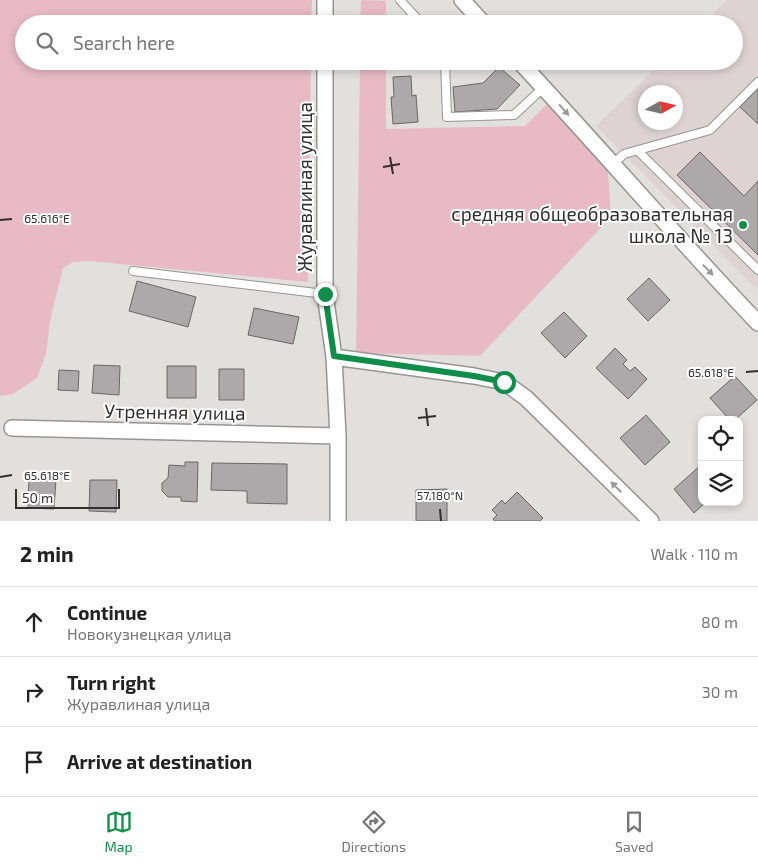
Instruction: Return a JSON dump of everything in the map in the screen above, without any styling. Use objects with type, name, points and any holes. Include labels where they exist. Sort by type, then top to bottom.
[{"type":"street","points":[[325,0],[325,15]]},
{"type":"street","points":[[462,0],[476,15]]},
{"type":"street","name":"Журавлиная улица","points":[[325,70],[325,294],[334,356],[338,436],[338,521]]},
{"type":"street","points":[[528,70],[702,264],[758,323]]},
{"type":"street","points":[[334,356],[504,382],[526,398],[651,521]]},
{"type":"street","name":"Утренняя улица","points":[[12,428],[338,436]]},
{"type":"lane","points":[[400,0],[414,15]]},
{"type":"lane","points":[[445,70],[447,117],[514,115],[544,87]]},
{"type":"lane","points":[[613,164],[624,154],[710,130],[758,82]]},
{"type":"lane","points":[[638,150],[758,270]]},
{"type":"lane","points":[[133,272],[325,294]]},
{"type":"shaded area","points":[[0,0],[312,0],[311,15],[15,15],[15,70],[311,70],[308,282],[89,261],[73,262],[63,268],[50,321],[46,354],[37,378],[13,394],[0,396]]},
{"type":"shaded area","points":[[361,0],[386,1],[386,15],[360,15]]},
{"type":"shaded area","points":[[727,0],[758,0],[758,290],[596,126],[638,85],[638,130],[683,130],[683,85],[638,85],[654,70],[743,70],[743,15],[711,15]]},
{"type":"shaded area","points":[[360,70],[386,70],[386,129],[525,126],[547,104],[608,171],[611,217],[480,356],[356,353]]},
{"type":"building","points":[[496,70],[502,70],[520,85],[497,109],[455,112],[453,87],[483,83]]},
{"type":"building","points":[[411,76],[412,96],[416,95],[418,122],[393,124],[391,97],[394,97],[393,77]]},
{"type":"building","points":[[758,89],[758,124],[740,107]]},
{"type":"building","name":"средняя общеобразовательная школа № 13","points":[[700,152],[744,196],[758,181],[758,255],[677,175]]},
{"type":"building","points":[[649,278],[670,300],[648,321],[627,299]]},
{"type":"building","points":[[137,281],[196,297],[188,327],[129,311]]},
{"type":"building","points":[[254,308],[299,317],[293,344],[248,335]]},
{"type":"building","points":[[564,312],[587,336],[565,358],[541,333]]},
{"type":"building","points":[[615,348],[627,360],[623,364],[630,371],[635,367],[647,379],[628,399],[596,368]]},
{"type":"building","points":[[94,365],[120,366],[119,395],[92,393]]},
{"type":"building","points":[[167,366],[196,366],[196,398],[167,398]]},
{"type":"building","points":[[219,369],[244,369],[244,400],[219,400]]},
{"type":"building","points":[[59,370],[79,371],[78,391],[58,390]]},
{"type":"building","points":[[735,376],[757,400],[739,416],[726,416],[710,398]]},
{"type":"building","points":[[646,415],[670,442],[645,465],[620,438]]},
{"type":"building","points":[[185,462],[198,462],[197,502],[181,501],[181,497],[168,497],[162,491],[162,483],[168,478],[169,465],[185,466]]},
{"type":"building","points":[[212,463],[287,464],[287,504],[247,503],[247,491],[211,490]]},
{"type":"building","points":[[698,468],[698,506],[702,506],[694,513],[674,489]]},
{"type":"building","points":[[29,477],[56,479],[54,509],[28,508]]},
{"type":"building","points":[[90,480],[117,480],[116,512],[89,511]]},
{"type":"building","points":[[447,489],[447,521],[416,521],[416,490]]},
{"type":"building","points":[[517,492],[543,518],[540,521],[495,521],[493,519],[497,515],[492,510],[502,500],[505,504]]},
{"type":"place","name":"средняя общеобразовательная школа № 13","points":[[743,225]]},
{"type":"route","points":[[325,294],[334,356],[504,382]]}]
